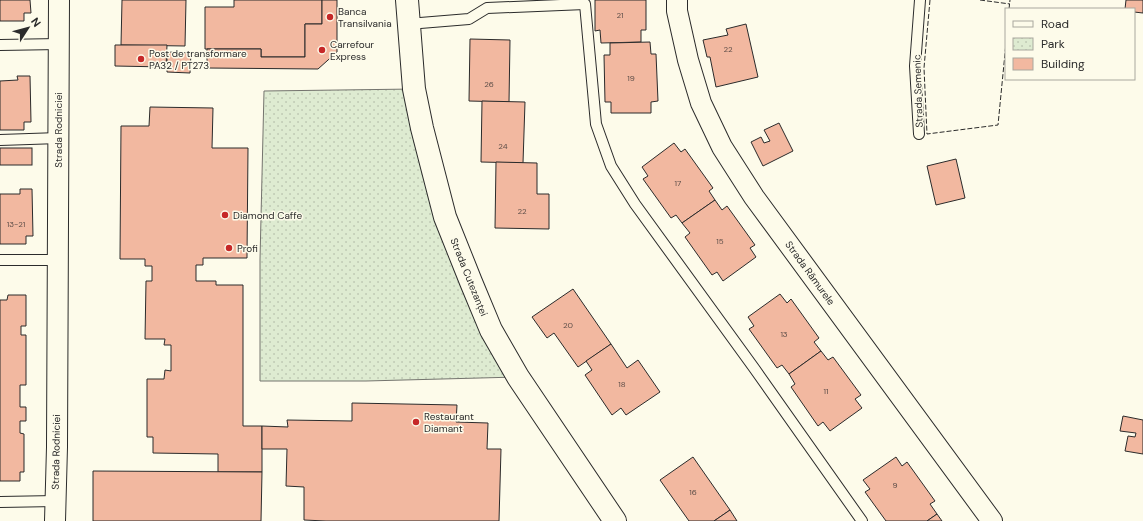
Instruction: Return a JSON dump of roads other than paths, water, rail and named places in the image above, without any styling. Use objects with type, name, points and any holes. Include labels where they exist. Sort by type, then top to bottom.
[{"type":"street","name":"Strada Rodniciei","points":[[55,521],[57,448],[59,0]]},
{"type":"street","name":"Strada Cutezanței","points":[[407,0],[414,89],[422,128],[445,217],[491,330],[518,378],[615,521]]},
{"type":"street","name":"Strada Rămurele","points":[[677,0],[677,11],[685,46],[701,103],[722,147],[754,197],[992,521]]},
{"type":"lane","name":"Strada Semenic","points":[[919,134],[915,66],[920,0]]},
{"type":"lane","points":[[408,24],[469,19],[487,8],[585,4],[596,124],[611,166],[635,204],[749,361],[862,521]]},
{"type":"lane","points":[[0,44],[59,44]]},
{"type":"lane","points":[[0,140],[59,138]]},
{"type":"lane","points":[[0,260],[57,260]]},
{"type":"lane","name":"Strada Rodniciei","points":[[0,502],[56,500]]},
{"type":"place","name":"Banca Transilvania","points":[[330,17]]},
{"type":"place","name":"Carrefour Express","points":[[322,50]]},
{"type":"place","name":"Post de transformare PA32 / PT273","points":[[141,59]]},
{"type":"place","name":"Diamond Caffe","points":[[225,215]]},
{"type":"place","name":"Profi","points":[[229,248]]},
{"type":"place","name":"Restaurant Diamant","points":[[416,422]]}]
